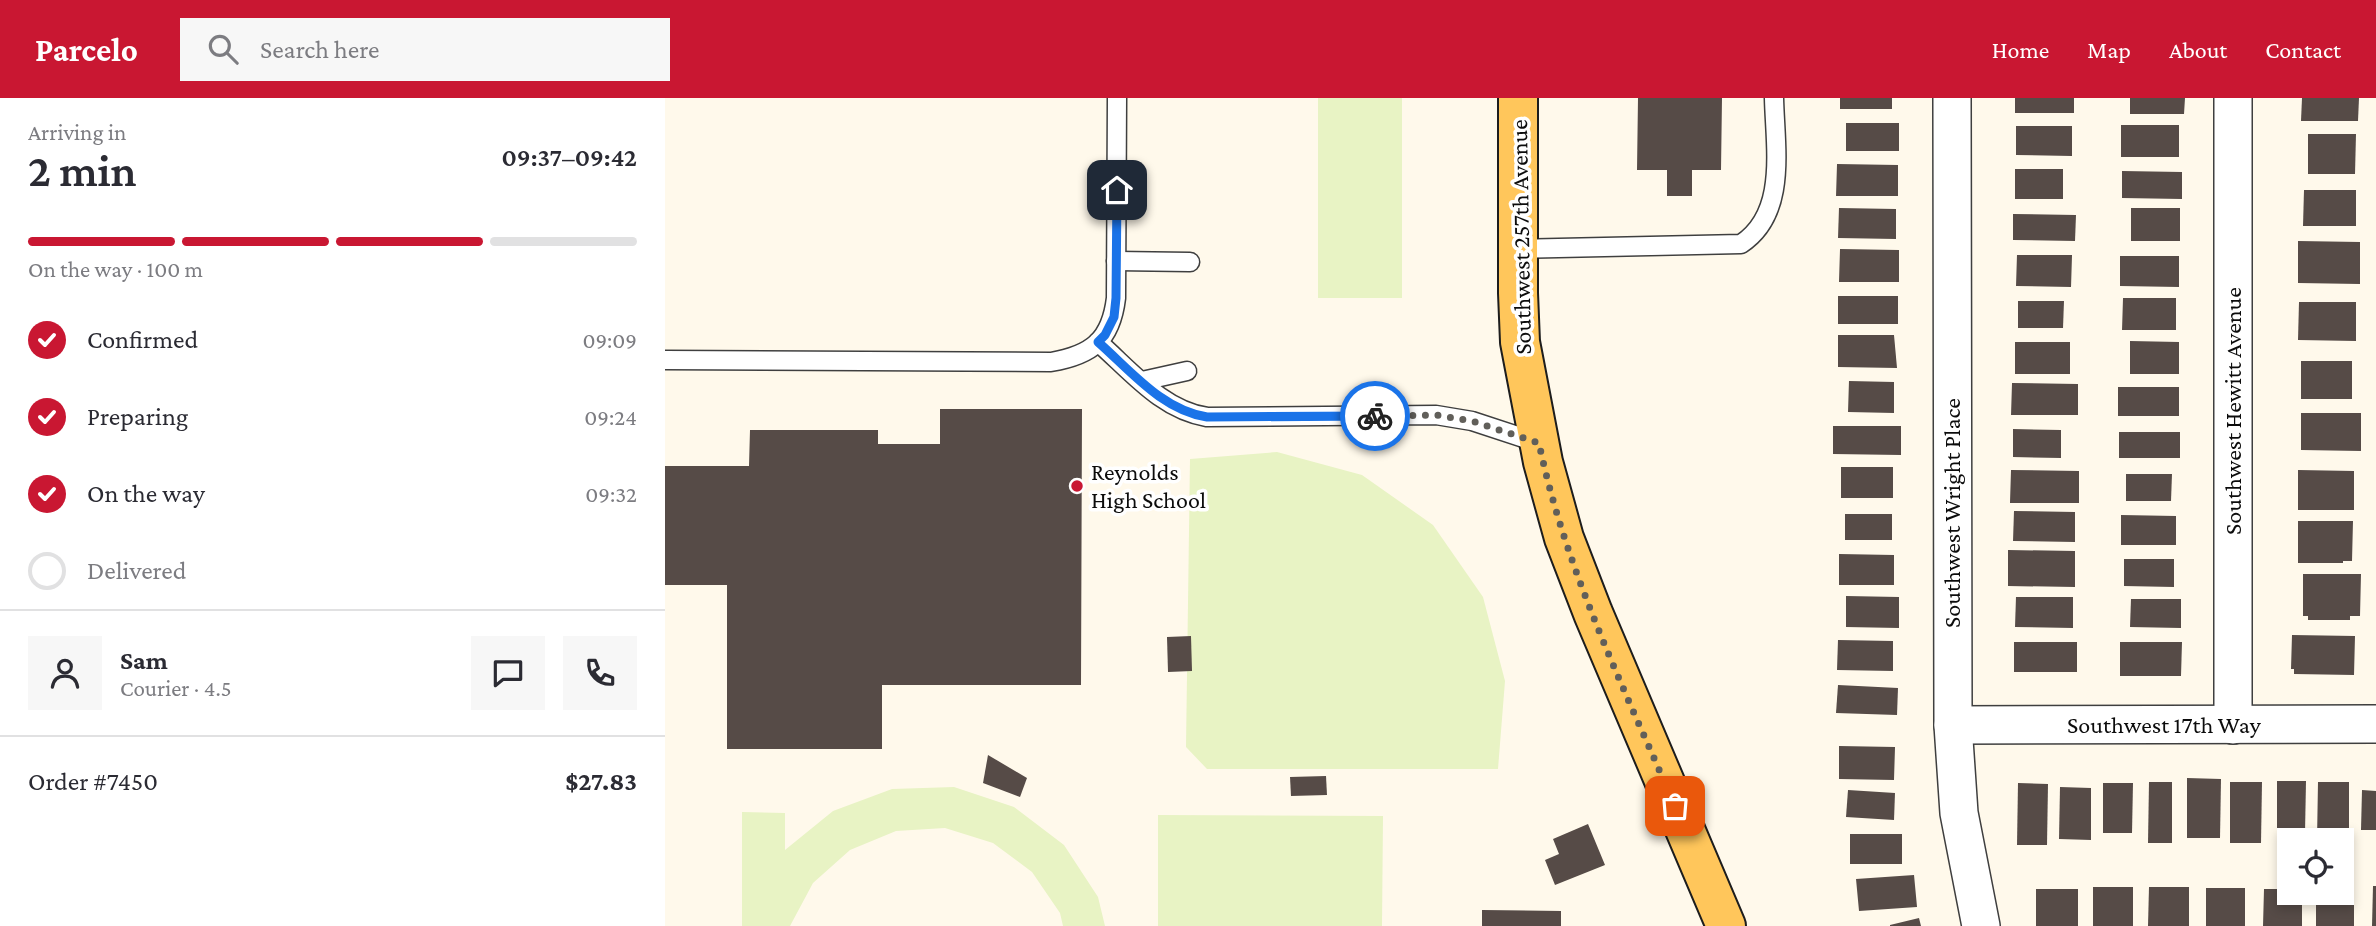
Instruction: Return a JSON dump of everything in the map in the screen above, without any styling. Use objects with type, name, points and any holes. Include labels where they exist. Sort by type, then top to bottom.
[{"type":"main road","name":"Southwest 257th Avenue","points":[[1518,98],[1520,342],[1539,443],[1569,551],[1726,926]]},
{"type":"street","name":"Southwest Wright Place","points":[[1952,98],[1953,725],[1959,813],[1981,926]]},
{"type":"street","name":"Southwest Hewitt Avenue","points":[[2233,98],[2233,725]]},
{"type":"street","name":"Southwest 17th Way","points":[[1953,725],[2376,724]]},
{"type":"lane","points":[[665,360],[1051,362],[1072,359],[1091,349],[1105,335],[1114,317],[1117,261],[1117,98]]},
{"type":"lane","points":[[1518,249],[1741,244],[1753,236],[1772,204],[1775,188],[1774,98]]},
{"type":"lane","points":[[1117,261],[1189,262]]},
{"type":"lane","points":[[1098,342],[1174,407],[1192,415],[1436,415],[1472,421],[1539,443]]},
{"type":"lane","points":[[1142,381],[1187,371]]},
{"type":"green space","points":[[1318,98],[1402,98],[1402,298],[1318,298]]},
{"type":"green space","points":[[1277,452],[1362,475],[1433,525],[1483,597],[1505,681],[1498,769],[1207,769],[1186,747],[1190,459]]},
{"type":"green space","points":[[954,787],[1014,807],[1064,845],[1098,897],[1105,926],[1063,926],[1060,913],[1032,872],[993,843],[945,828],[896,831],[850,850],[813,883],[790,926],[742,926],[742,812],[785,813],[785,850],[833,811],[892,789]]},
{"type":"green space","points":[[1158,815],[1383,816],[1382,926],[1158,926]]},
{"type":"building","points":[[1638,98],[1722,98],[1721,170],[1692,170],[1692,196],[1667,196],[1667,170],[1637,170]]},
{"type":"building","points":[[1840,98],[1892,98],[1892,109],[1840,109]]},
{"type":"building","points":[[2015,98],[2074,98],[2074,113],[2015,113]]},
{"type":"building","points":[[2130,98],[2185,98],[2184,114],[2130,114]]},
{"type":"building","points":[[2302,98],[2359,98],[2358,121],[2301,121]]},
{"type":"building","points":[[1846,123],[1899,123],[1899,151],[1846,151]]},
{"type":"building","points":[[2121,125],[2179,125],[2179,157],[2121,157]]},
{"type":"building","points":[[2016,126],[2072,126],[2072,156],[2016,155]]},
{"type":"building","points":[[2308,134],[2356,134],[2355,174],[2308,174]]},
{"type":"building","points":[[1837,164],[1898,165],[1898,196],[1836,196]]},
{"type":"building","points":[[2015,169],[2063,169],[2063,199],[2015,199]]},
{"type":"building","points":[[2122,171],[2182,172],[2182,199],[2122,198]]},
{"type":"building","points":[[2304,190],[2356,190],[2356,226],[2303,226]]},
{"type":"building","points":[[1839,208],[1896,209],[1896,239],[1838,238]]},
{"type":"building","points":[[2131,208],[2180,208],[2180,241],[2131,241]]},
{"type":"building","points":[[2013,214],[2076,215],[2075,241],[2013,240]]},
{"type":"building","points":[[2298,241],[2360,242],[2360,284],[2298,283]]},
{"type":"building","points":[[1840,249],[1899,250],[1899,282],[1839,282]]},
{"type":"building","points":[[2017,255],[2072,255],[2071,287],[2016,286]]},
{"type":"building","points":[[2120,256],[2179,256],[2179,287],[2120,286]]},
{"type":"building","points":[[1838,296],[1898,296],[1898,324],[1838,324]]},
{"type":"building","points":[[2123,298],[2176,298],[2176,330],[2122,330]]},
{"type":"building","points":[[2018,301],[2064,301],[2063,328],[2018,328]]},
{"type":"building","points":[[2299,302],[2356,302],[2356,341],[2298,340]]},
{"type":"building","points":[[1838,335],[1894,335],[1897,368],[1838,367]]},
{"type":"building","points":[[2130,341],[2179,342],[2179,374],[2130,374]]},
{"type":"building","points":[[2015,342],[2070,342],[2070,374],[2015,374]]},
{"type":"building","points":[[2301,361],[2352,361],[2352,399],[2301,399]]},
{"type":"building","points":[[1849,381],[1894,382],[1894,413],[1848,412]]},
{"type":"building","points":[[2012,383],[2078,384],[2078,415],[2011,415]]},
{"type":"building","points":[[2118,387],[2179,387],[2179,416],[2118,416]]},
{"type":"building","points":[[940,409],[1082,409],[1081,685],[882,685],[882,749],[727,749],[727,585],[665,585],[665,466],[749,466],[750,430],[878,430],[878,444],[940,444]]},
{"type":"building","points":[[2301,413],[2361,413],[2361,451],[2301,450]]},
{"type":"building","points":[[1833,426],[1901,426],[1901,455],[1833,454]]},
{"type":"building","points":[[2013,429],[2061,430],[2061,458],[2013,457]]},
{"type":"building","points":[[2119,432],[2180,432],[2180,458],[2119,458]]},
{"type":"building","points":[[1841,467],[1893,467],[1893,498],[1841,498]]},
{"type":"building","points":[[2011,470],[2079,471],[2079,503],[2010,503]]},
{"type":"building","points":[[2298,470],[2354,471],[2354,510],[2298,510]]},
{"type":"building","points":[[2126,474],[2172,474],[2171,501],[2126,501]]},
{"type":"building","points":[[2014,511],[2075,512],[2075,542],[2013,541]]},
{"type":"building","points":[[1845,514],[1892,514],[1892,540],[1845,540]]},
{"type":"building","points":[[2121,515],[2176,516],[2176,545],[2121,545]]},
{"type":"building","points":[[2298,521],[2353,521],[2352,561],[2298,563]]},
{"type":"building","points":[[2008,550],[2075,551],[2075,587],[2008,586]]},
{"type":"building","points":[[1839,554],[1894,555],[1894,585],[1839,585]]},
{"type":"building","points":[[2124,559],[2174,559],[2174,587],[2124,586]]},
{"type":"building","points":[[2303,574],[2361,574],[2360,616],[2350,616],[2350,620],[2308,620],[2308,616],[2303,616]]},
{"type":"building","points":[[1846,596],[1899,597],[1899,628],[1846,627]]},
{"type":"building","points":[[2016,597],[2073,597],[2073,628],[2015,627]]},
{"type":"building","points":[[2131,599],[2181,599],[2181,628],[2130,627]]},
{"type":"building","points":[[2292,635],[2355,636],[2354,675],[2294,674],[2294,669],[2291,669]]},
{"type":"building","points":[[1191,636],[1192,671],[1168,672],[1167,637]]},
{"type":"building","points":[[1838,640],[1893,641],[1893,671],[1837,670]]},
{"type":"building","points":[[2014,642],[2077,642],[2077,672],[2014,672]]},
{"type":"building","points":[[2120,642],[2182,642],[2181,676],[2120,676]]},
{"type":"building","points":[[1838,685],[1898,688],[1897,715],[1836,713]]},
{"type":"building","points":[[1839,746],[1895,747],[1894,780],[1839,779]]},
{"type":"building","points":[[988,755],[1027,778],[1020,797],[983,783]]},
{"type":"building","points":[[1326,776],[1327,795],[1291,796],[1290,777]]},
{"type":"building","points":[[2187,778],[2221,779],[2220,838],[2187,838]]},
{"type":"building","points":[[2277,781],[2306,781],[2305,828],[2277,828]]},
{"type":"building","points":[[2149,782],[2172,782],[2172,843],[2148,843]]},
{"type":"building","points":[[2230,782],[2262,782],[2261,843],[2230,843]]},
{"type":"building","points":[[2318,782],[2349,782],[2349,828],[2317,828]]},
{"type":"building","points":[[2018,783],[2048,784],[2047,845],[2017,845]]},
{"type":"building","points":[[2103,783],[2133,783],[2132,833],[2103,833]]},
{"type":"building","points":[[2060,787],[2091,788],[2091,840],[2059,839]]},
{"type":"building","points":[[1848,790],[1895,793],[1894,820],[1846,817]]},
{"type":"building","points":[[2362,790],[2376,791],[2376,830],[2361,830]]},
{"type":"building","points":[[1588,824],[1605,865],[1555,885],[1545,860],[1559,854],[1553,839]]},
{"type":"building","points":[[1850,834],[1902,834],[1902,864],[1850,864]]},
{"type":"building","points":[[1914,875],[1917,907],[1859,911],[1856,879]]},
{"type":"building","points":[[2373,886],[2376,886],[2376,926],[2372,926]]},
{"type":"building","points":[[2093,887],[2133,887],[2133,926],[2093,926]]},
{"type":"building","points":[[2149,887],[2189,887],[2189,926],[2148,926]]},
{"type":"building","points":[[2206,888],[2245,888],[2245,926],[2206,926]]},
{"type":"building","points":[[2036,889],[2078,889],[2078,926],[2036,926]]},
{"type":"building","points":[[2264,889],[2277,889],[2277,905],[2302,905],[2302,926],[2263,926]]},
{"type":"building","points":[[2316,905],[2354,905],[2354,926],[2316,926]]},
{"type":"building","points":[[1482,910],[1561,911],[1561,926],[1482,926]]},
{"type":"building","points":[[1919,918],[1921,926],[1890,926],[1890,925]]},
{"type":"way so far","points":[[1375,416],[1436,415],[1472,421],[1539,443],[1564,538],[1675,806]]},
{"type":"place","name":"Reynolds High School","points":[[1077,486]]},
{"type":"route","points":[[1117,190],[1114,317],[1105,335],[1098,342],[1160,397],[1192,415],[1207,417],[1375,416]]}]
